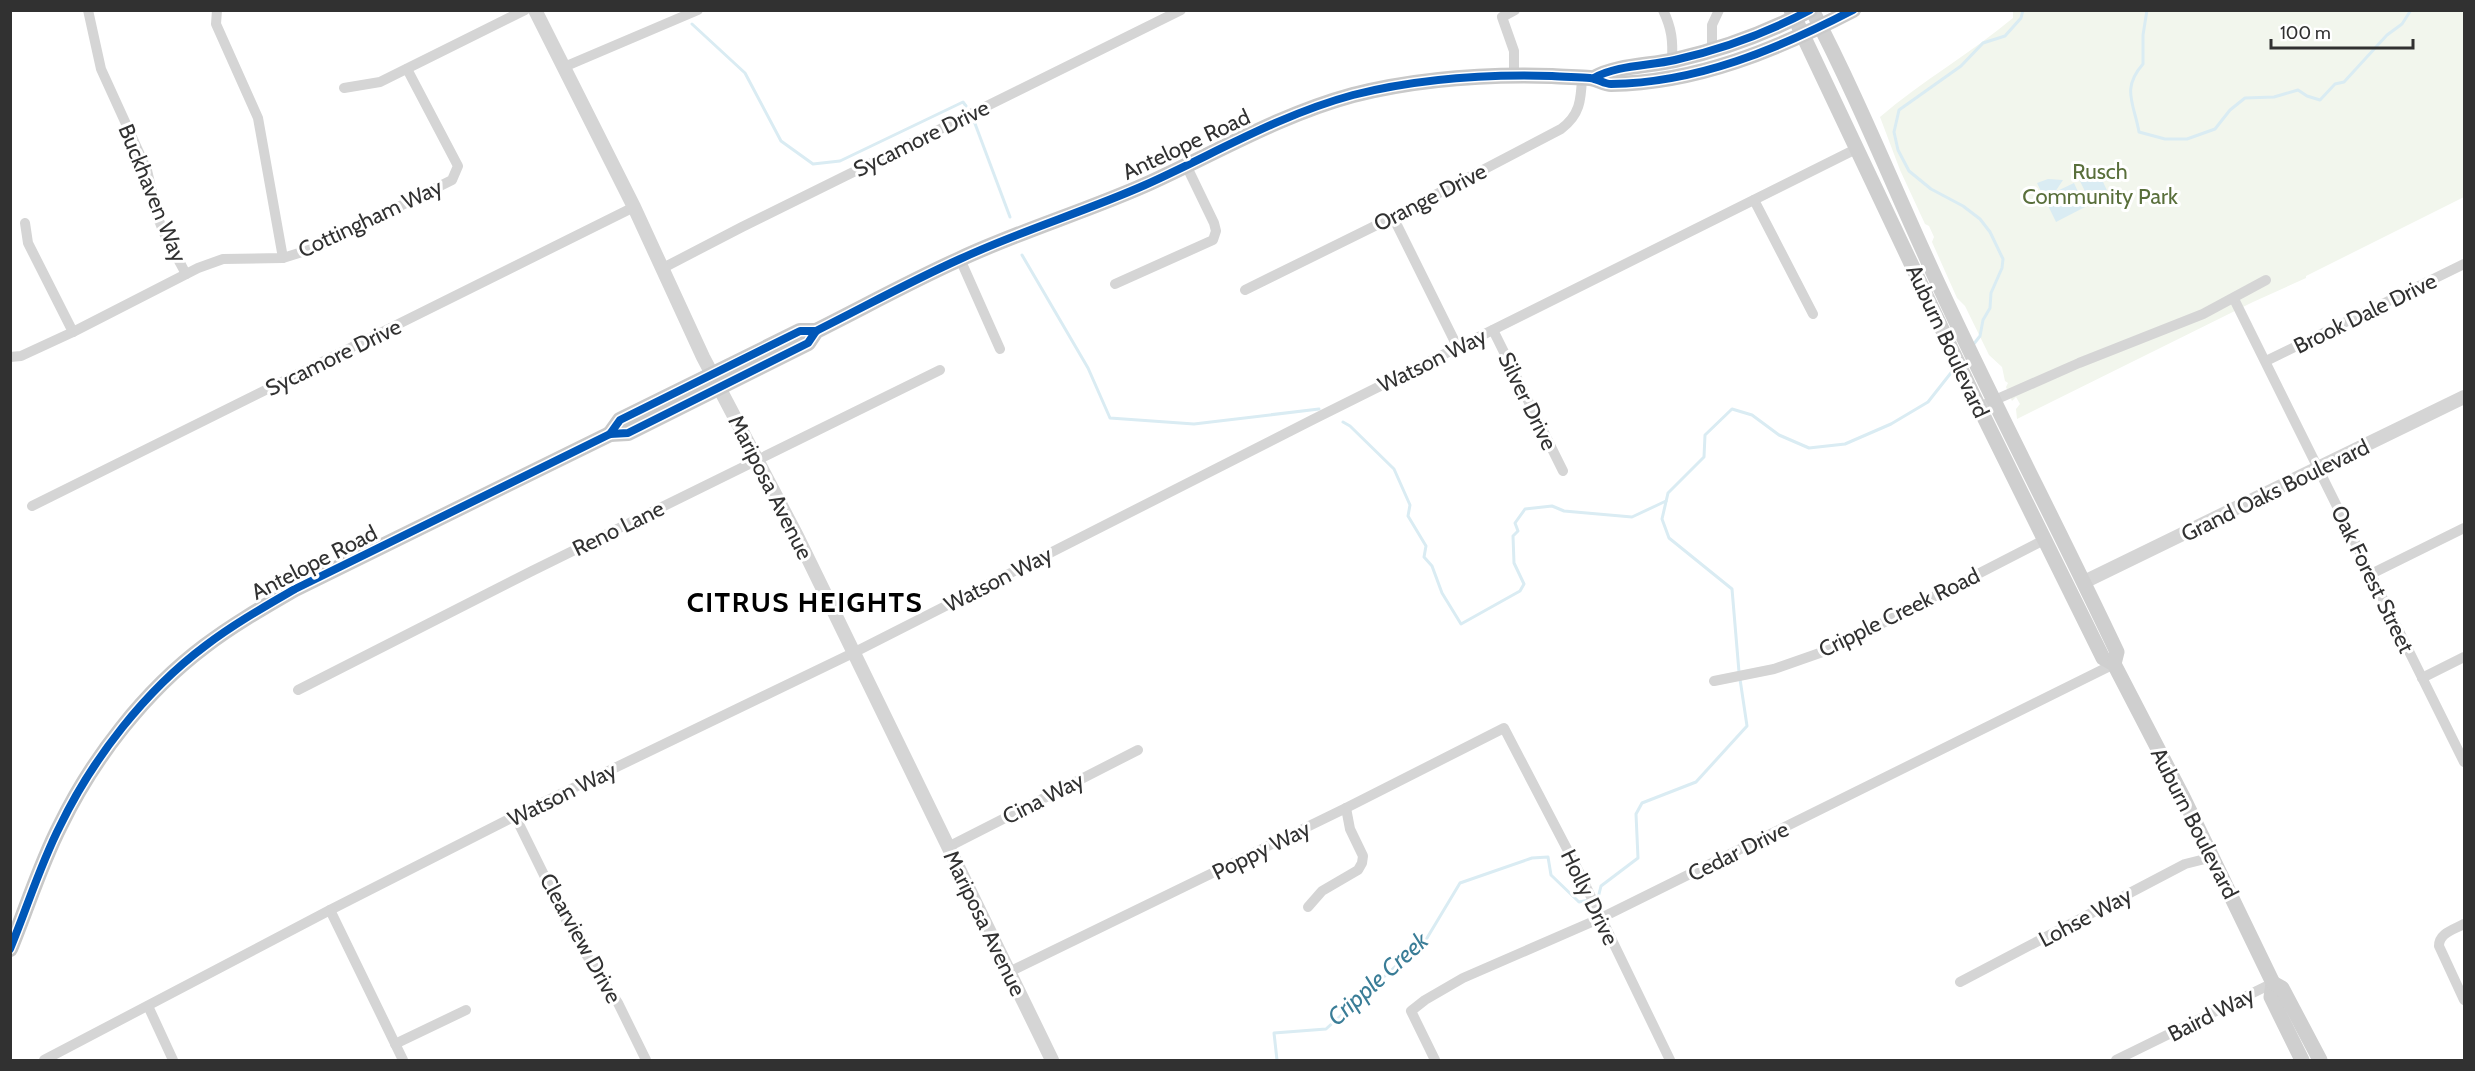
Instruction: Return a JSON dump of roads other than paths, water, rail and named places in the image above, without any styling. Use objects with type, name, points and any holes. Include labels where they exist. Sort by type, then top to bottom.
[{"type":"main road","name":"Antelope Road","points":[[1588,78],[1605,72],[1672,61],[1736,44],[1793,15],[1811,10]]},
{"type":"main road","name":"Auburn Boulevard","points":[[1811,10],[1821,27],[1994,401],[2117,652],[2114,664]]},
{"type":"main road","name":"Antelope Road","points":[[10,949],[60,826],[98,761],[131,718],[187,661],[225,632],[295,590],[610,434],[620,420],[716,381],[800,331],[816,332],[960,259],[1145,185],[1291,116],[1353,95],[1434,81],[1514,76],[1588,78],[1607,84],[1638,82],[1701,72],[1803,35],[1853,10]]},
{"type":"main road","name":"Auburn Boulevard","points":[[1793,15],[2044,540],[2103,658],[2114,664],[2213,857],[2273,983],[2271,997],[2302,1060]]},
{"type":"main road","name":"Auburn Boulevard","points":[[2273,983],[2282,988],[2320,1060]]},
{"type":"street","name":"Buckhaven Way","points":[[88,10],[101,69],[147,170],[158,218],[186,274]]},
{"type":"street","points":[[217,10],[216,24],[251,100],[260,128],[283,258]]},
{"type":"street","points":[[344,88],[380,81],[525,10]]},
{"type":"street","name":"Mariposa Avenue","points":[[535,10],[634,207],[716,381],[797,536],[1052,1060]]},
{"type":"street","points":[[564,67],[698,10]]},
{"type":"street","name":"Sycamore Drive","points":[[663,268],[1181,10]]},
{"type":"street","points":[[1514,76],[1514,51],[1502,17],[1515,10]]},
{"type":"street","points":[[1663,10],[1674,39],[1672,61]]},
{"type":"street","points":[[1712,51],[1712,25],[1719,10]]},
{"type":"street","name":"Cottingham Way","points":[[10,357],[21,356],[186,274],[223,259],[283,258],[318,247],[452,180],[458,166],[407,69]]},
{"type":"street","name":"Orange Drive","points":[[1245,290],[1393,216],[1569,123],[1579,107],[1588,78]]},
{"type":"street","name":"Watson Way","points":[[44,1060],[515,816],[853,653],[1856,149]]},
{"type":"street","points":[[1115,284],[1213,240],[1216,231],[1214,223],[1186,165]]},
{"type":"street","points":[[1754,200],[1813,314]]},
{"type":"street","name":"Sycamore Drive","points":[[32,506],[634,207]]},
{"type":"street","points":[[1393,216],[1458,348]]},
{"type":"street","points":[[25,223],[28,243],[73,332]]},
{"type":"street","points":[[960,259],[1000,349]]},
{"type":"street","name":"Brook Dale Drive","points":[[2266,361],[2464,264]]},
{"type":"street","points":[[1979,408],[2090,358],[2203,314],[2266,280]]},
{"type":"street","name":"Oak Forest Street","points":[[2234,298],[2464,762]]},
{"type":"street","name":"Silver Drive","points":[[1493,330],[1563,471]]},
{"type":"street","name":"Reno Lane","points":[[297,690],[940,370]]},
{"type":"street","name":"Grand Oaks Boulevard","points":[[2084,582],[2319,469],[2464,396]]},
{"type":"street","points":[[2371,574],[2464,528]]},
{"type":"street","name":"Cripple Creek Road","points":[[1714,681],[1774,669],[1834,648],[2044,540]]},
{"type":"street","points":[[2422,678],[2464,657]]},
{"type":"street","name":"Cedar Drive","points":[[1435,1060],[1411,1011],[1463,978],[1601,918],[2114,664]]},
{"type":"street","name":"Poppy Way","points":[[1009,972],[1346,808],[1482,738],[1504,728],[1509,734]]},
{"type":"street","name":"Holly Drive","points":[[1509,734],[1670,1060]]},
{"type":"street","name":"Cina Way","points":[[948,847],[1138,750]]},
{"type":"street","points":[[1308,907],[1322,891],[1358,870],[1362,863],[1363,856],[1350,829],[1346,808]]},
{"type":"street","name":"Clearview Drive","points":[[515,816],[574,936],[618,1003],[646,1060]]},
{"type":"street","name":"Lohse Way","points":[[1960,982],[2185,864],[2213,857]]},
{"type":"street","points":[[330,910],[403,1060]]},
{"type":"street","points":[[2464,924],[2442,935],[2439,939],[2439,946],[2464,1000]]},
{"type":"street","name":"Baird Way","points":[[2116,1060],[2273,983]]},
{"type":"street","points":[[148,1006],[173,1060]]},
{"type":"street","points":[[395,1044],[466,1010]]},
{"type":"waterway","name":"Cripple Creek","points":[[1973,345],[1980,336],[1983,320],[1990,308],[1991,293],[2002,268],[2003,259],[1990,232],[1980,219],[1963,206],[1931,189],[1909,171],[1898,150],[1894,132],[1899,110],[1961,66],[1983,43],[2005,36],[2021,18],[2023,10]]},
{"type":"waterway","name":"Cripple Creek","points":[[2147,10],[2143,35],[2143,64],[2132,81],[2131,96],[2139,132],[2165,139],[2187,139],[2215,129],[2230,110],[2245,98],[2274,97],[2298,90],[2320,100],[2335,84],[2344,82],[2387,35],[2402,24],[2411,10]]},
{"type":"waterway","points":[[692,24],[745,73],[781,141],[813,164],[840,161],[963,102],[966,106]]},
{"type":"waterway","points":[[974,121],[1010,217]]},
{"type":"waterway","points":[[1022,255],[1088,368],[1110,418],[1194,424],[1319,409]]},
{"type":"waterway","name":"Cripple Creek","points":[[1739,672],[1732,589],[1669,538],[1662,519],[1668,493],[1704,457],[1705,435],[1732,409],[1752,415],[1779,435],[1809,448],[1845,444],[1891,424],[1928,402],[1954,369]]},
{"type":"waterway","points":[[1343,422],[1350,426],[1394,469],[1410,505],[1408,516],[1426,546],[1424,557],[1432,566],[1442,593],[1461,624],[1520,591],[1524,584],[1514,563],[1513,536],[1518,531],[1515,523],[1525,509],[1552,506],[1564,511],[1632,517],[1666,501]]},
{"type":"waterway","name":"Cripple Creek","points":[[1595,898],[1598,898],[1601,886],[1638,858],[1636,814],[1642,803],[1696,782],[1747,726],[1740,679]]},
{"type":"waterway","name":"Cripple Creek","points":[[1277,1060],[1274,1033],[1326,1029],[1427,938],[1460,883],[1532,858],[1548,857],[1551,875],[1579,902],[1589,900]]},
{"type":"district","name":"CITRUS HEIGHTS","points":[[805,602]]},
{"type":"park label","name":"Rusch Community Park","points":[[2100,184]]}]
